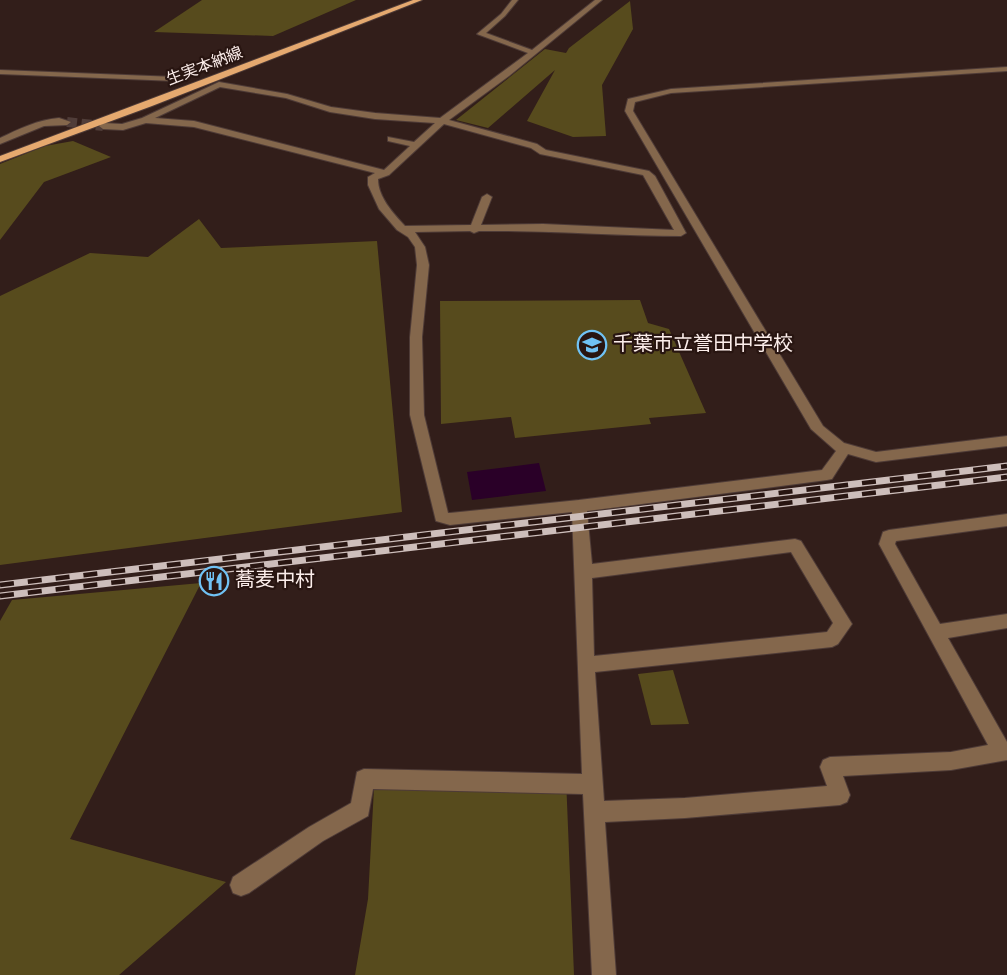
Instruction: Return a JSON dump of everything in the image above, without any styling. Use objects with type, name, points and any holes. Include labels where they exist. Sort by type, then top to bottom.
[{"type":"main road","name":"生実本納線","points":[[0,150],[402,0]]},
{"type":"main road","name":"生実本納線","points":[[0,159],[419,0]]},
{"type":"street","points":[[515,0],[503,15],[481,34],[532,52]]},
{"type":"street","points":[[599,0],[506,74],[442,121],[386,173],[373,177],[373,185],[384,209],[412,235],[420,247],[423,265],[416,337],[417,415],[441,517],[450,519],[579,506],[827,475],[845,448]]},
{"type":"street","points":[[1007,69],[671,91],[631,101],[629,111],[818,429],[839,447],[876,457],[1007,441]]},
{"type":"street","points":[[0,72],[176,79]]},
{"type":"street","points":[[103,126],[123,127],[145,120],[219,84],[287,96],[330,109],[375,116],[442,121],[534,146],[543,152],[646,173],[650,176],[681,233],[543,227],[404,230]]},
{"type":"street","points":[[0,141],[38,125],[60,120],[67,122]]},
{"type":"street","points":[[145,120],[194,124],[386,173]]},
{"type":"street","points":[[391,140],[416,145]]},
{"type":"street","points":[[474,230],[487,197]]},
{"type":"street","points":[[579,506],[584,572],[585,666],[604,975]]},
{"type":"street","points":[[595,812],[685,808],[840,795],[830,767],[951,760],[1005,752],[887,544],[889,536],[1007,520]]},
{"type":"street","points":[[584,572],[795,545],[843,624],[832,639],[585,666]]},
{"type":"street","points":[[936,633],[1007,621]]},
{"type":"street","points":[[241,885],[316,834],[361,809],[364,779],[594,784]]},
{"type":"shaded area","points":[[202,0],[356,0],[273,36],[154,32]]},
{"type":"shaded area","points":[[630,1],[633,29],[602,85],[606,136],[573,137],[527,121],[555,70],[488,128],[456,120],[545,49],[566,53],[569,48]]},
{"type":"shaded area","points":[[73,141],[111,157],[44,182],[0,240],[0,164],[45,146]]},
{"type":"shaded area","points":[[199,219],[221,248],[377,241],[402,512],[0,565],[0,296],[90,253],[148,257]]},
{"type":"shaded area","points":[[640,300],[648,323],[669,329],[706,413],[649,418],[651,424],[515,438],[511,417],[441,424],[440,301]]},
{"type":"shaded area","points":[[539,463],[546,491],[472,500],[467,472]]},
{"type":"shaded area","points":[[201,583],[70,839],[226,882],[119,975],[0,975],[0,621],[12,600]]},
{"type":"shaded area","points":[[673,670],[689,724],[651,725],[638,674]]},
{"type":"shaded area","points":[[566,778],[574,975],[355,975],[368,899],[374,788]]},
{"type":"tunnel","points":[[67,122],[103,126]]},
{"type":"railway","points":[[0,585],[1007,466]]},
{"type":"railway","points":[[0,596],[1007,477]]},
{"type":"place","name":"千葉市立誉田中学校","points":[[592,345]]},
{"type":"place","name":"蕎麦中村","points":[[214,581]]}]
